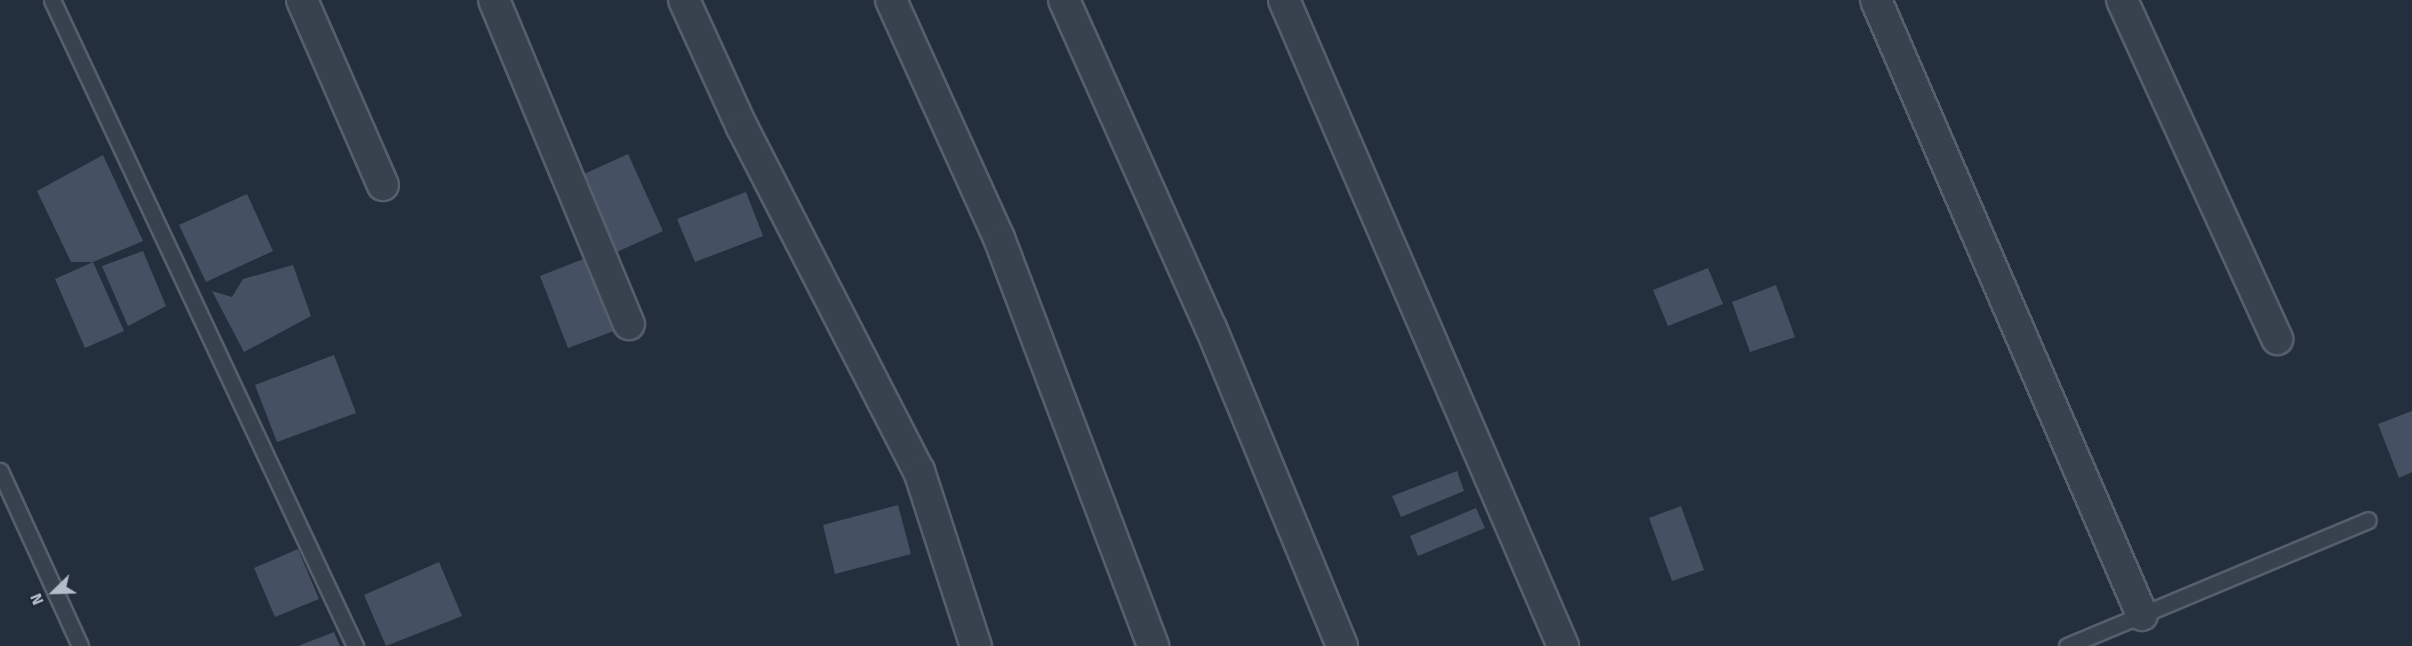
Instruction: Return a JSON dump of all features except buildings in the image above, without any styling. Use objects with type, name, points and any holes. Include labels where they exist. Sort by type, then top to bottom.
[{"type":"street","points":[[302,0],[383,184]]},
{"type":"street","points":[[494,0],[629,324]]},
{"type":"street","points":[[684,0],[742,127],[919,471],[976,646]]},
{"type":"street","points":[[891,0],[999,237],[1153,646]]},
{"type":"street","points":[[1064,0],[1210,328],[1342,646]]},
{"type":"street","points":[[1284,0],[1563,646]]},
{"type":"street","points":[[1876,0],[2142,615]]},
{"type":"street","points":[[2122,0],[2277,339]]},
{"type":"lane","points":[[52,0],[355,646]]},
{"type":"lane","points":[[0,471],[80,646]]},
{"type":"lane","points":[[2067,646],[2368,520]]}]
